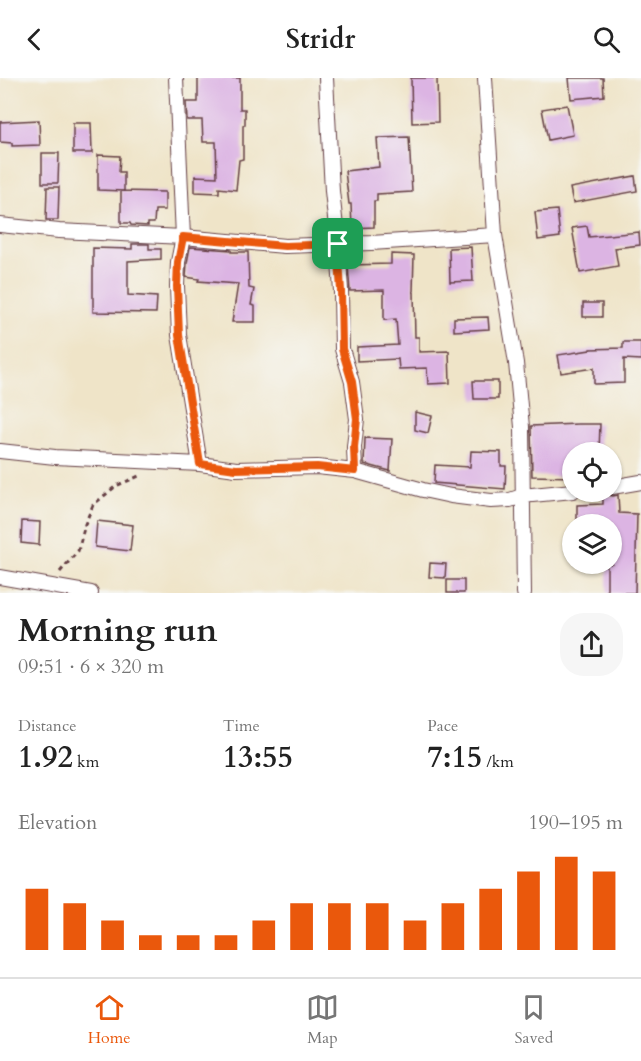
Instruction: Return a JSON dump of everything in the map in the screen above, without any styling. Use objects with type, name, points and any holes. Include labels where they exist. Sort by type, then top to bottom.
[{"type":"street","points":[[176,78],[183,237],[178,262],[177,286],[179,335],[200,464]]},
{"type":"street","points":[[326,78],[332,191],[341,291],[342,349],[352,382],[357,419],[354,447],[355,471]]},
{"type":"street","points":[[485,78],[495,235],[516,363],[522,427],[524,593]]},
{"type":"street","points":[[0,225],[285,246],[495,235]]},
{"type":"street","points":[[0,452],[200,464],[236,469],[317,467],[355,471],[423,490],[491,501],[562,492]]},
{"type":"street","points":[[622,485],[641,482]]},
{"type":"street","points":[[0,577],[91,593]]},
{"type":"path","points":[[45,584],[62,570],[78,551],[93,505],[116,486],[139,476]]},
{"type":"building","points":[[198,78],[240,78],[240,109],[245,109],[245,125],[243,125],[243,159],[239,160],[236,190],[219,188],[219,193],[195,192],[195,176],[217,177],[216,142],[203,142],[202,120],[187,120],[186,102],[198,102]]},
{"type":"building","points":[[411,78],[437,78],[438,122],[412,123]]},
{"type":"building","points":[[569,78],[603,78],[604,96],[571,99]]},
{"type":"building","points":[[567,105],[573,135],[548,140],[542,109]]},
{"type":"building","points":[[39,120],[40,145],[12,146],[12,143],[0,142],[0,122]]},
{"type":"building","points":[[73,123],[91,123],[92,153],[73,153]]},
{"type":"building","points":[[409,137],[412,192],[377,194],[377,201],[374,201],[374,227],[352,228],[351,204],[349,204],[345,171],[379,167],[377,138]]},
{"type":"building","points":[[42,153],[59,153],[58,183],[42,183]]},
{"type":"building","points":[[98,155],[120,156],[119,172],[124,172],[124,191],[98,190]]},
{"type":"building","points":[[635,176],[637,191],[573,203],[570,188]]},
{"type":"building","points":[[47,187],[59,187],[58,220],[46,220]]},
{"type":"building","points":[[121,191],[165,192],[165,210],[155,210],[154,223],[148,223],[148,226],[121,223]]},
{"type":"building","points":[[557,210],[560,237],[538,240],[535,212]]},
{"type":"building","points":[[587,226],[589,237],[639,232],[640,245],[615,248],[618,266],[580,273],[572,228]]},
{"type":"building","points":[[132,244],[149,244],[149,249],[161,249],[161,259],[128,261],[128,295],[157,297],[156,313],[93,312],[93,248],[132,249]]},
{"type":"building","points":[[190,247],[248,252],[249,288],[254,289],[251,305],[255,306],[255,322],[232,322],[238,284],[198,281],[199,279],[186,277]]},
{"type":"building","points":[[471,247],[473,281],[450,282],[449,248]]},
{"type":"building","points":[[391,254],[414,255],[415,337],[419,337],[419,352],[449,351],[450,383],[428,384],[427,368],[399,369],[398,359],[357,361],[357,347],[398,345],[396,319],[384,320],[384,290],[350,291],[348,265],[391,264]]},
{"type":"building","points":[[583,303],[602,303],[602,317],[583,317]]},
{"type":"building","points":[[488,317],[489,329],[454,331],[454,318]]},
{"type":"building","points":[[623,342],[641,342],[641,360],[624,359],[624,383],[594,384],[594,368],[561,373],[558,355],[590,349],[623,348]]},
{"type":"building","points":[[473,381],[498,381],[498,399],[474,399]]},
{"type":"building","points":[[415,412],[432,416],[428,433],[415,430]]},
{"type":"building","points":[[600,424],[599,442],[562,442],[562,477],[532,476],[531,426]]},
{"type":"building","points":[[365,438],[392,439],[390,471],[364,464]]},
{"type":"building","points":[[471,451],[501,452],[501,466],[506,466],[505,489],[434,483],[435,465],[470,467]]},
{"type":"building","points":[[603,502],[618,502],[619,513],[637,514],[635,593],[607,593],[607,574],[622,574],[622,514],[577,514],[577,505],[603,504]]},
{"type":"building","points":[[22,521],[40,522],[39,545],[21,543]]},
{"type":"building","points":[[97,521],[133,525],[130,551],[95,547]]},
{"type":"building","points":[[430,563],[446,564],[445,578],[429,577]]},
{"type":"building","points":[[447,580],[464,580],[464,593],[447,593]]},
{"type":"route","points":[[183,237],[285,246],[338,244],[342,349],[352,382],[357,419],[354,447],[355,471],[317,467],[236,469],[200,464],[179,335],[177,286],[178,262],[183,237]]}]
